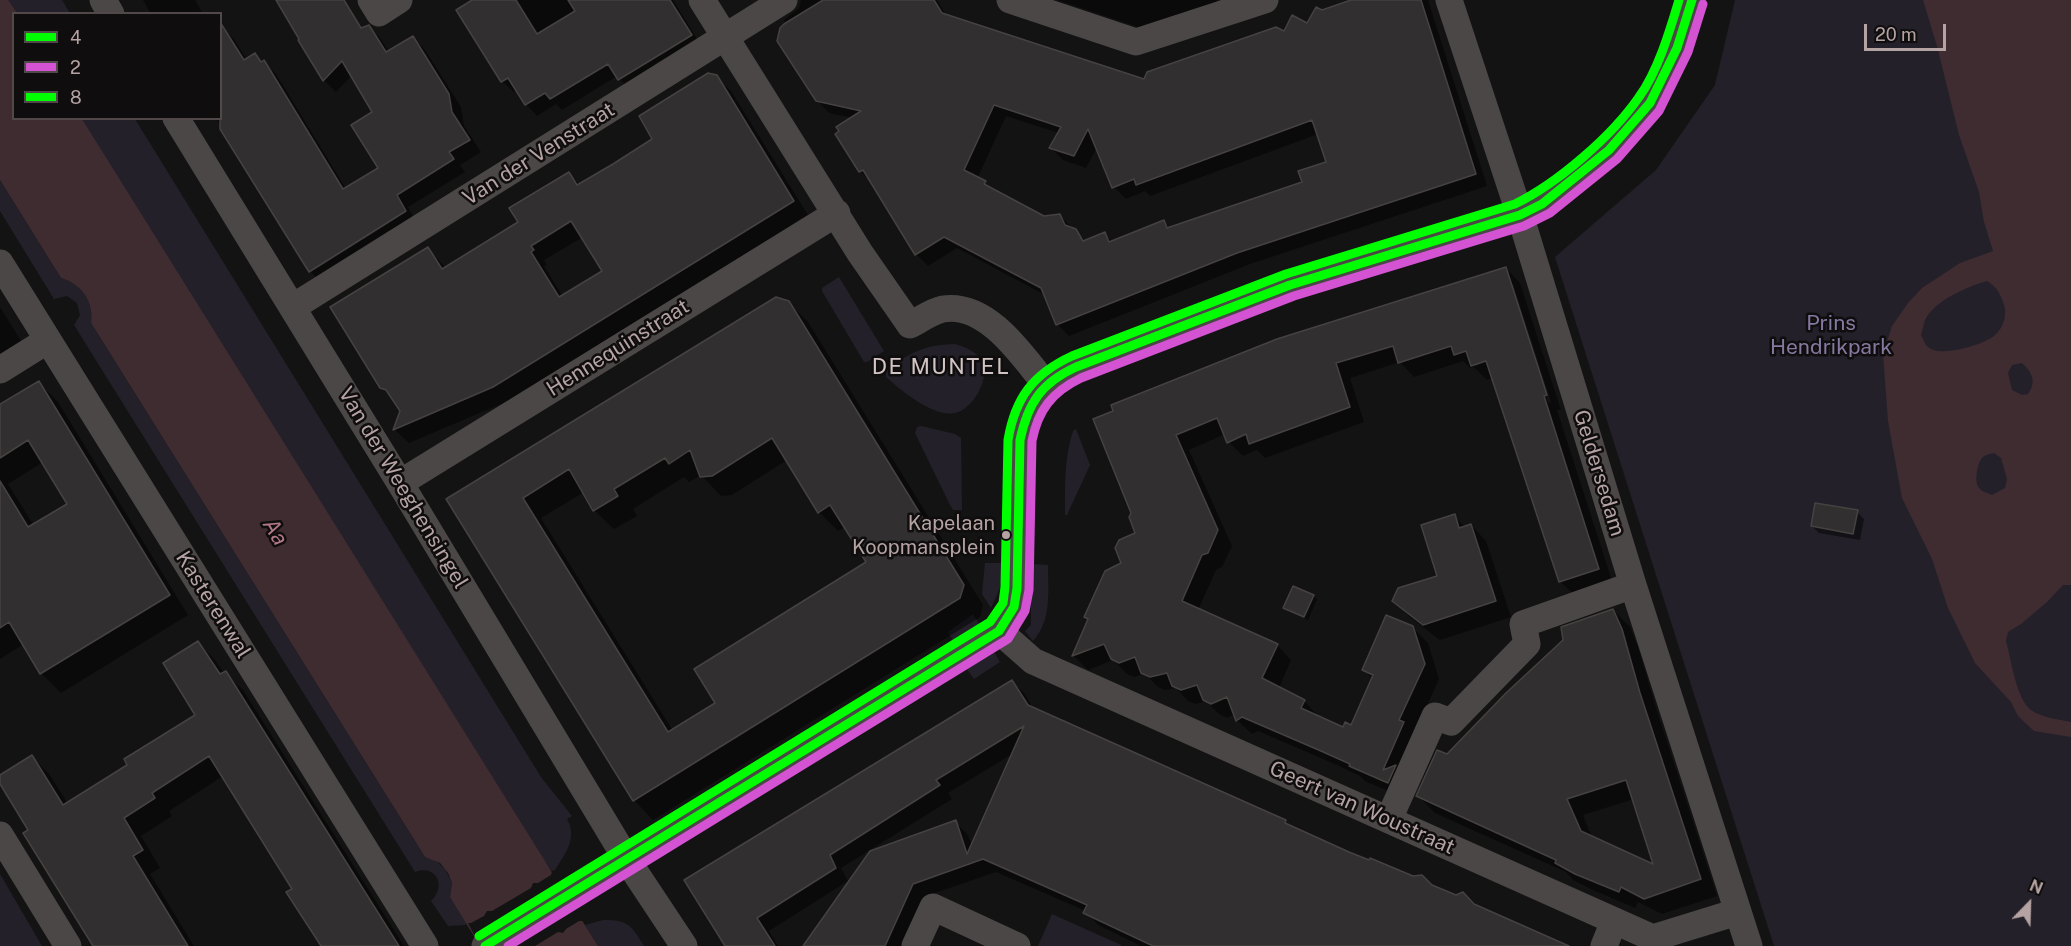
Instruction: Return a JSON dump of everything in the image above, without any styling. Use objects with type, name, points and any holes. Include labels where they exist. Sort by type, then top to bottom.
[{"type":"street","points":[[371,0],[379,13],[399,0]]},
{"type":"street","points":[[702,0],[860,253],[910,325],[940,310],[953,308],[965,310],[980,317],[1002,333],[1046,385]]},
{"type":"street","name":"Van der Venstraat","points":[[293,307],[784,0]]},
{"type":"street","points":[[1010,0],[1136,42],[1264,0]]},
{"type":"street","name":"Geldersedam","points":[[1449,0],[1520,214],[1633,585],[1749,946]]},
{"type":"street","points":[[485,946],[999,631],[1014,607],[1017,588],[1020,440],[1023,421],[1034,399],[1056,377],[1076,367],[1290,285],[1520,214],[1542,204],[1601,157],[1650,103],[1677,48],[1692,0]]},
{"type":"street","name":"Van der Weeghensingel","points":[[177,120],[400,483],[627,860],[684,946]]},
{"type":"street","name":"Hennequinstraat","points":[[400,483],[837,213]]},
{"type":"street","name":"Kasterenwal","points":[[0,263],[425,946]]},
{"type":"street","points":[[0,370],[46,337]]},
{"type":"street","points":[[1389,819],[1434,716],[1451,722],[1527,644],[1523,624],[1633,585]]},
{"type":"street","name":"Geert van Woustraat","points":[[999,631],[1033,661],[1653,938],[1737,912]]},
{"type":"street","points":[[0,835],[68,946]]},
{"type":"street","points":[[915,946],[933,907],[1017,946]]},
{"type":"street","points":[[1604,946],[1614,921]]},
{"type":"green space","points":[[7,0],[62,0],[69,12],[14,12]]},
{"type":"green space","name":"Prins Hendrikpark","points":[[1735,0],[2071,0],[2071,946],[1774,946],[1555,257],[1656,170],[1715,85]]},
{"type":"green space","points":[[81,120],[136,120],[541,777],[572,816],[567,819],[571,833],[569,846],[555,870],[552,871],[523,834]]},
{"type":"green space","points":[[0,180],[61,278],[75,284],[85,294],[90,308],[91,323],[425,857],[434,859],[445,869],[452,883],[450,897],[468,923],[465,925],[448,926],[431,901],[438,889],[437,878],[429,871],[415,872],[74,325],[80,315],[77,303],[67,296],[54,299],[0,211]]},
{"type":"green space","points":[[839,277],[884,351],[867,362],[864,362],[822,291],[822,288]]},
{"type":"green space","points":[[955,344],[977,355],[984,368],[979,392],[962,411],[946,413],[927,407],[886,377],[886,370],[911,354],[934,346]]},
{"type":"green space","points":[[917,427],[955,434],[961,438],[962,510],[953,510],[949,503],[915,433]]},
{"type":"green space","points":[[1076,429],[1090,465],[1065,515],[1067,462],[1070,441]]},
{"type":"green space","points":[[985,563],[1003,563],[1000,588],[991,608],[982,594]]},
{"type":"green space","points":[[1031,564],[1048,565],[1048,605],[1043,624],[1033,641],[1025,631],[1031,625]]},
{"type":"green space","points":[[973,614],[980,625],[955,644],[948,632]]},
{"type":"green space","points":[[993,650],[1000,662],[974,679],[966,668]]},
{"type":"green space","points":[[0,874],[42,946],[0,946]]},
{"type":"green space","points":[[1052,914],[1121,945],[1121,946],[1038,946]]},
{"type":"green space","points":[[603,920],[619,921],[628,925],[644,946],[598,946],[585,925]]},
{"type":"water","name":"Aa","points":[[0,0],[8,0],[16,12],[12,12],[12,120],[83,120],[598,946],[480,946],[450,897],[452,883],[448,873],[440,863],[425,857],[91,323],[90,308],[85,294],[75,284],[61,278],[0,180]]},
{"type":"water","points":[[1923,0],[2071,0],[2071,585],[2063,585],[2047,602],[2008,632],[2006,641],[2018,688],[2026,705],[2040,715],[2071,722],[2071,737],[2034,731],[2018,716],[2011,702],[1975,663],[1948,608],[1932,559],[1902,498],[1888,421],[1883,354],[1892,326],[1922,288],[1960,263],[1993,251],[1984,222],[1979,192],[1959,135]],"holes":[[[1987,281],[1997,290],[2005,311],[2004,320],[1997,333],[1988,340],[1951,351],[1934,350],[1927,346],[1921,335],[1925,320],[1936,306],[1952,295]],[[2022,363],[2031,374],[2033,381],[2028,394],[2022,395],[2012,390],[2008,373],[2012,365]],[[1994,453],[2001,458],[2007,479],[2005,488],[1992,495],[1977,485],[1977,470],[1981,459]]]},
{"type":"pier","points":[[552,871],[583,921],[579,921],[563,933],[558,932],[535,946],[480,946],[468,923],[531,888],[533,883],[538,883],[551,875]]},
{"type":"building","points":[[276,0],[344,0],[361,28],[369,25],[386,52],[413,36],[449,94],[452,112],[470,140],[449,152],[454,159],[397,195],[406,211],[309,272],[220,129],[220,120],[222,120],[222,25],[244,60],[255,53],[261,62],[264,60],[343,189],[378,168],[351,125],[372,112],[342,61],[323,81]]},
{"type":"building","points":[[472,0],[516,0],[537,34],[575,11],[568,0],[670,0],[692,35],[618,80],[608,64],[550,99],[545,93],[525,105],[508,78],[501,82],[456,10]]},
{"type":"building","points":[[823,0],[934,0],[942,13],[1144,79],[1147,72],[1276,27],[1284,31],[1292,15],[1307,23],[1316,7],[1322,10],[1351,0],[1421,0],[1476,174],[1237,253],[1056,325],[1041,288],[944,237],[915,255],[863,170],[859,172],[835,134],[839,131],[836,127],[861,111],[816,101],[777,41],[780,28]],"holes":[[[994,105],[1061,127],[1049,148],[1074,156],[1088,129],[1112,188],[1134,179],[1136,185],[1312,120],[1326,162],[1298,171],[1302,182],[1167,228],[1164,220],[1109,242],[1105,232],[1083,241],[1076,229],[1065,225],[1060,214],[1044,216],[984,184],[986,181],[964,170]]]},
{"type":"building","points":[[708,73],[717,75],[794,201],[493,387],[393,430],[400,411],[386,390],[380,388],[330,307],[428,247],[442,269],[518,222],[509,208],[569,172],[577,185],[613,164],[652,139],[639,116]],"holes":[[[571,221],[602,271],[559,297],[531,252],[534,250],[531,246]]]},
{"type":"building","points":[[1506,267],[1599,569],[1559,582],[1486,361],[1471,366],[1466,351],[1454,355],[1451,346],[1398,363],[1393,346],[1336,363],[1350,407],[1249,444],[1246,434],[1227,443],[1217,418],[1176,435],[1218,530],[1208,553],[1202,555],[1182,601],[1278,644],[1262,678],[1305,700],[1301,708],[1343,727],[1345,722],[1351,725],[1373,675],[1362,670],[1386,615],[1413,626],[1425,664],[1399,720],[1404,722],[1383,770],[1396,765],[1388,783],[1242,717],[1236,721],[1227,697],[1211,704],[1203,700],[1197,685],[1181,690],[1172,686],[1167,673],[1150,677],[1141,673],[1135,657],[1119,663],[1111,659],[1104,644],[1072,656],[1088,619],[1084,617],[1105,571],[1121,563],[1115,548],[1119,540],[1135,533],[1129,517],[1131,513],[1093,419],[1113,411],[1111,405],[1277,339]]},
{"type":"building","points":[[776,297],[789,301],[964,585],[960,598],[633,801],[446,499]],"holes":[[[772,438],[818,513],[830,505],[866,562],[694,669],[715,703],[668,732],[523,498],[569,469],[593,511],[618,496],[614,489],[665,458],[669,464],[690,450],[700,477],[712,476]]]},
{"type":"building","points":[[39,381],[170,595],[40,674],[9,622],[0,628],[0,481],[28,527],[67,504],[28,440],[0,458],[0,404]]},
{"type":"building","points":[[1815,503],[1858,510],[1853,534],[1811,526]]},
{"type":"building","points":[[1455,514],[1459,528],[1471,524],[1496,601],[1423,625],[1392,601],[1398,588],[1437,576],[1421,525]]},
{"type":"building","points":[[1293,586],[1314,595],[1304,617],[1283,608]]},
{"type":"building","points":[[1613,609],[1622,629],[1640,693],[1701,879],[1644,899],[1621,887],[1619,892],[1575,874],[1555,863],[1556,860],[1416,796],[1437,750],[1447,754],[1506,693],[1563,640],[1561,627]],"holes":[[[1626,780],[1653,864],[1581,831],[1567,799]]]},
{"type":"building","points":[[198,641],[220,674],[226,671],[399,946],[321,946],[286,892],[292,889],[209,756],[152,793],[155,798],[124,818],[143,850],[133,856],[188,946],[93,946],[23,833],[28,830],[0,784],[0,775],[32,755],[63,805],[127,765],[124,759],[195,715],[163,663]]},
{"type":"building","points":[[1012,680],[1028,705],[1286,820],[1285,823],[1349,852],[1413,876],[1422,875],[1432,885],[1456,895],[1463,892],[1474,904],[1569,946],[1153,946],[1083,913],[1087,905],[983,859],[913,884],[885,946],[803,946],[870,851],[956,820],[967,854],[1024,726],[936,780],[940,785],[830,855],[836,868],[757,918],[775,946],[725,946],[684,880]]},
{"type":"transit line","name":"8","points":[[479,936],[990,622],[1003,603],[1005,587],[1008,440],[1015,412],[1036,379],[1072,356],[1286,274],[1515,204],[1532,195],[1583,157],[1628,112],[1646,87],[1658,63],[1679,0]]},
{"type":"transit line","name":"4","points":[[485,946],[999,631],[1014,607],[1017,588],[1020,440],[1027,415],[1045,387],[1076,367],[1290,285],[1520,215],[1542,204],[1609,150],[1650,103],[1677,48],[1692,0]]},
{"type":"transit line","name":"2","points":[[508,946],[1008,639],[1025,611],[1029,590],[1032,441],[1042,411],[1062,389],[1081,378],[1294,296],[1524,226],[1550,213],[1617,159],[1659,111],[1688,52],[1703,4]]},
{"type":"place","name":"Kapelaan Koopmansplein","points":[[1006,535]]},
{"type":"district","name":"DE MUNTEL","points":[[941,367]]}]
